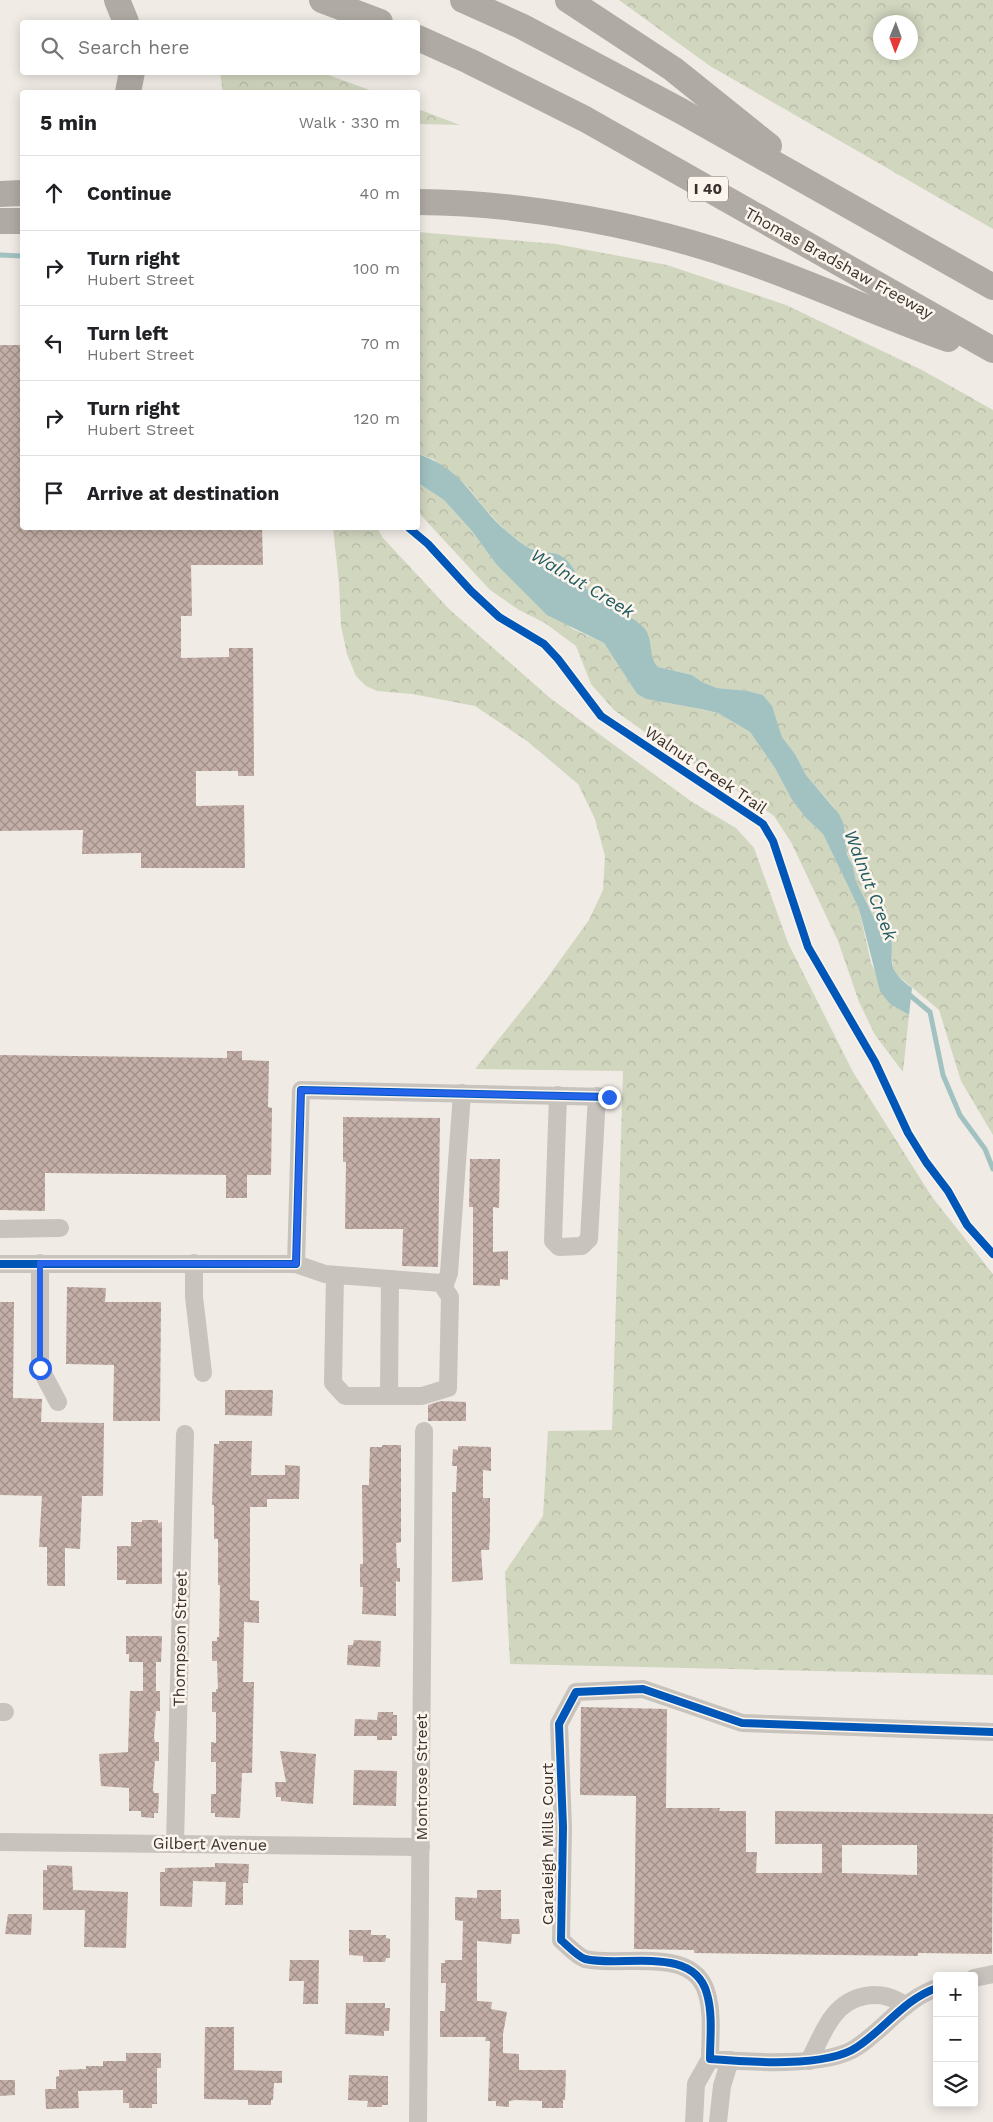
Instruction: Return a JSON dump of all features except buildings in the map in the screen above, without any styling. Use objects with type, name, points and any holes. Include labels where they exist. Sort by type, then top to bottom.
[{"type":"highway","points":[[117,0],[125,20]]},
{"type":"highway","points":[[322,0],[375,20]]},
{"type":"highway","points":[[464,0],[521,26],[673,107],[993,287]]},
{"type":"highway","points":[[568,0],[673,69],[832,197]]},
{"type":"highway","name":"Thomas Bradshaw Freeway","points":[[420,39],[469,61],[585,119],[993,350]]},
{"type":"highway","points":[[128,90],[131,75]]},
{"type":"highway","points":[[0,194],[20,193]]},
{"type":"highway","points":[[420,202],[516,208],[566,215],[674,240],[746,261],[884,316],[993,355]]},
{"type":"highway","points":[[0,221],[20,221]]},
{"type":"street","points":[[296,1264],[301,1090],[462,1094],[558,1095],[603,1096],[589,1239],[582,1246],[559,1247],[554,1241],[558,1095]]},
{"type":"street","points":[[444,1287],[449,1273],[462,1094]]},
{"type":"street","points":[[0,1229],[60,1228]]},
{"type":"street","points":[[40,1263],[40,1368],[58,1402]]},
{"type":"street","points":[[194,1263],[194,1296],[203,1373]]},
{"type":"street","points":[[0,1264],[296,1264],[325,1274],[441,1283],[450,1297],[448,1388],[422,1396],[345,1396],[333,1383],[335,1275]]},
{"type":"street","points":[[389,1396],[390,1279]]},
{"type":"street","name":"Montrose Street","points":[[418,2122],[424,1431]]},
{"type":"street","name":"Thompson Street","points":[[175,1844],[185,1434]]},
{"type":"street","name":"Caraleigh Mills Court","points":[[694,2122],[694,2097],[700,2076],[710,2059],[710,2008],[707,1992],[698,1975],[670,1962],[583,1958],[561,1940],[563,1827],[559,1724],[576,1692],[643,1689],[742,1723],[993,1732]]},
{"type":"street","name":"Gilbert Avenue","points":[[0,1842],[421,1847]]},
{"type":"street","points":[[978,1977],[993,1974]]},
{"type":"street","points":[[710,2059],[809,2061],[826,2060],[841,2056],[858,2047],[906,2006],[933,1990]]},
{"type":"street","points":[[809,2061],[832,2016],[848,2002],[857,1998],[879,1995],[889,1996],[906,2006]]},
{"type":"street","points":[[718,2122],[722,2086],[730,2060]]},
{"type":"street","points":[[694,2097],[720,2101]]},
{"type":"green space","points":[[619,0],[993,0],[993,229],[710,66]]},
{"type":"green space","points":[[220,75],[328,75],[370,90],[223,90]]},
{"type":"green space","points":[[420,110],[460,125],[420,124]]},
{"type":"green space","points":[[420,232],[556,244],[667,265],[786,305],[922,370],[993,410],[993,1135],[961,1081],[939,1010],[896,974],[893,967],[890,934],[883,923],[873,916],[856,881],[853,866],[847,855],[844,825],[833,806],[806,775],[795,754],[782,737],[771,705],[763,695],[748,691],[717,688],[702,682],[692,675],[658,667],[654,664],[632,618],[611,607],[591,593],[581,582],[574,570],[555,553],[537,551],[524,545],[508,533],[467,486],[433,459],[420,455]]},
{"type":"green space","points":[[420,484],[444,500],[472,531],[496,564],[521,588],[573,629],[604,643],[637,694],[646,699],[718,713],[750,732],[775,768],[792,800],[806,818],[823,834],[859,909],[871,963],[890,1004],[909,1015],[903,1072],[875,1035],[859,1002],[838,941],[791,842],[774,816],[746,796],[659,742],[614,710],[591,684],[576,646],[545,623],[519,610],[490,590],[420,514]]},
{"type":"green space","points":[[333,530],[378,530],[383,538],[449,609],[550,698],[692,802],[736,828],[754,848],[788,943],[853,1072],[932,1197],[993,1274],[993,1675],[510,1664],[505,1572],[543,1516],[548,1431],[612,1430],[623,1071],[475,1069],[545,981],[589,920],[603,890],[605,856],[595,819],[578,784],[527,741],[475,706],[412,694],[377,691],[366,686],[356,676],[347,654],[341,626]]},
{"type":"water","points":[[420,455],[435,461],[460,479],[498,524],[517,540],[533,550],[553,553],[563,557],[591,593],[642,626],[650,641],[653,658],[658,667],[692,675],[702,682],[717,688],[748,691],[763,695],[772,706],[782,737],[795,754],[806,775],[839,814],[844,825],[847,855],[853,866],[856,881],[873,916],[888,929],[891,939],[893,966],[896,973],[912,988],[909,1015],[890,1004],[880,991],[859,909],[823,834],[806,818],[792,800],[775,768],[750,732],[718,713],[646,699],[637,694],[604,643],[547,615],[496,564],[472,531],[444,500],[420,484]]},
{"type":"waterway","name":"Walnut Creek","points":[[0,255],[20,256]]},
{"type":"waterway","name":"Walnut Creek","points":[[906,992],[930,1012],[943,1075],[960,1115],[985,1149],[993,1169]]},
{"type":"cycle path","name":"Walnut Creek Trail","points":[[411,530],[428,544],[471,591],[499,617],[544,644],[558,659],[601,716],[763,824],[773,841],[808,947],[875,1062],[908,1133],[926,1162],[948,1191],[967,1225],[993,1254]]},
{"type":"cycle path","points":[[0,1264],[296,1264],[301,1090],[609,1097]]},
{"type":"cycle path","points":[[933,1990],[915,1999],[867,2040],[844,2054],[807,2061],[786,2062],[710,2059],[711,2018],[709,2002],[700,1979],[688,1969],[672,1963],[655,1961],[600,1961],[585,1959],[575,1953],[561,1940],[563,1827],[559,1724],[576,1692],[643,1689],[742,1723],[993,1732]]},
{"type":"route","points":[[40,1368],[40,1263],[296,1264],[301,1090],[609,1097]]}]
